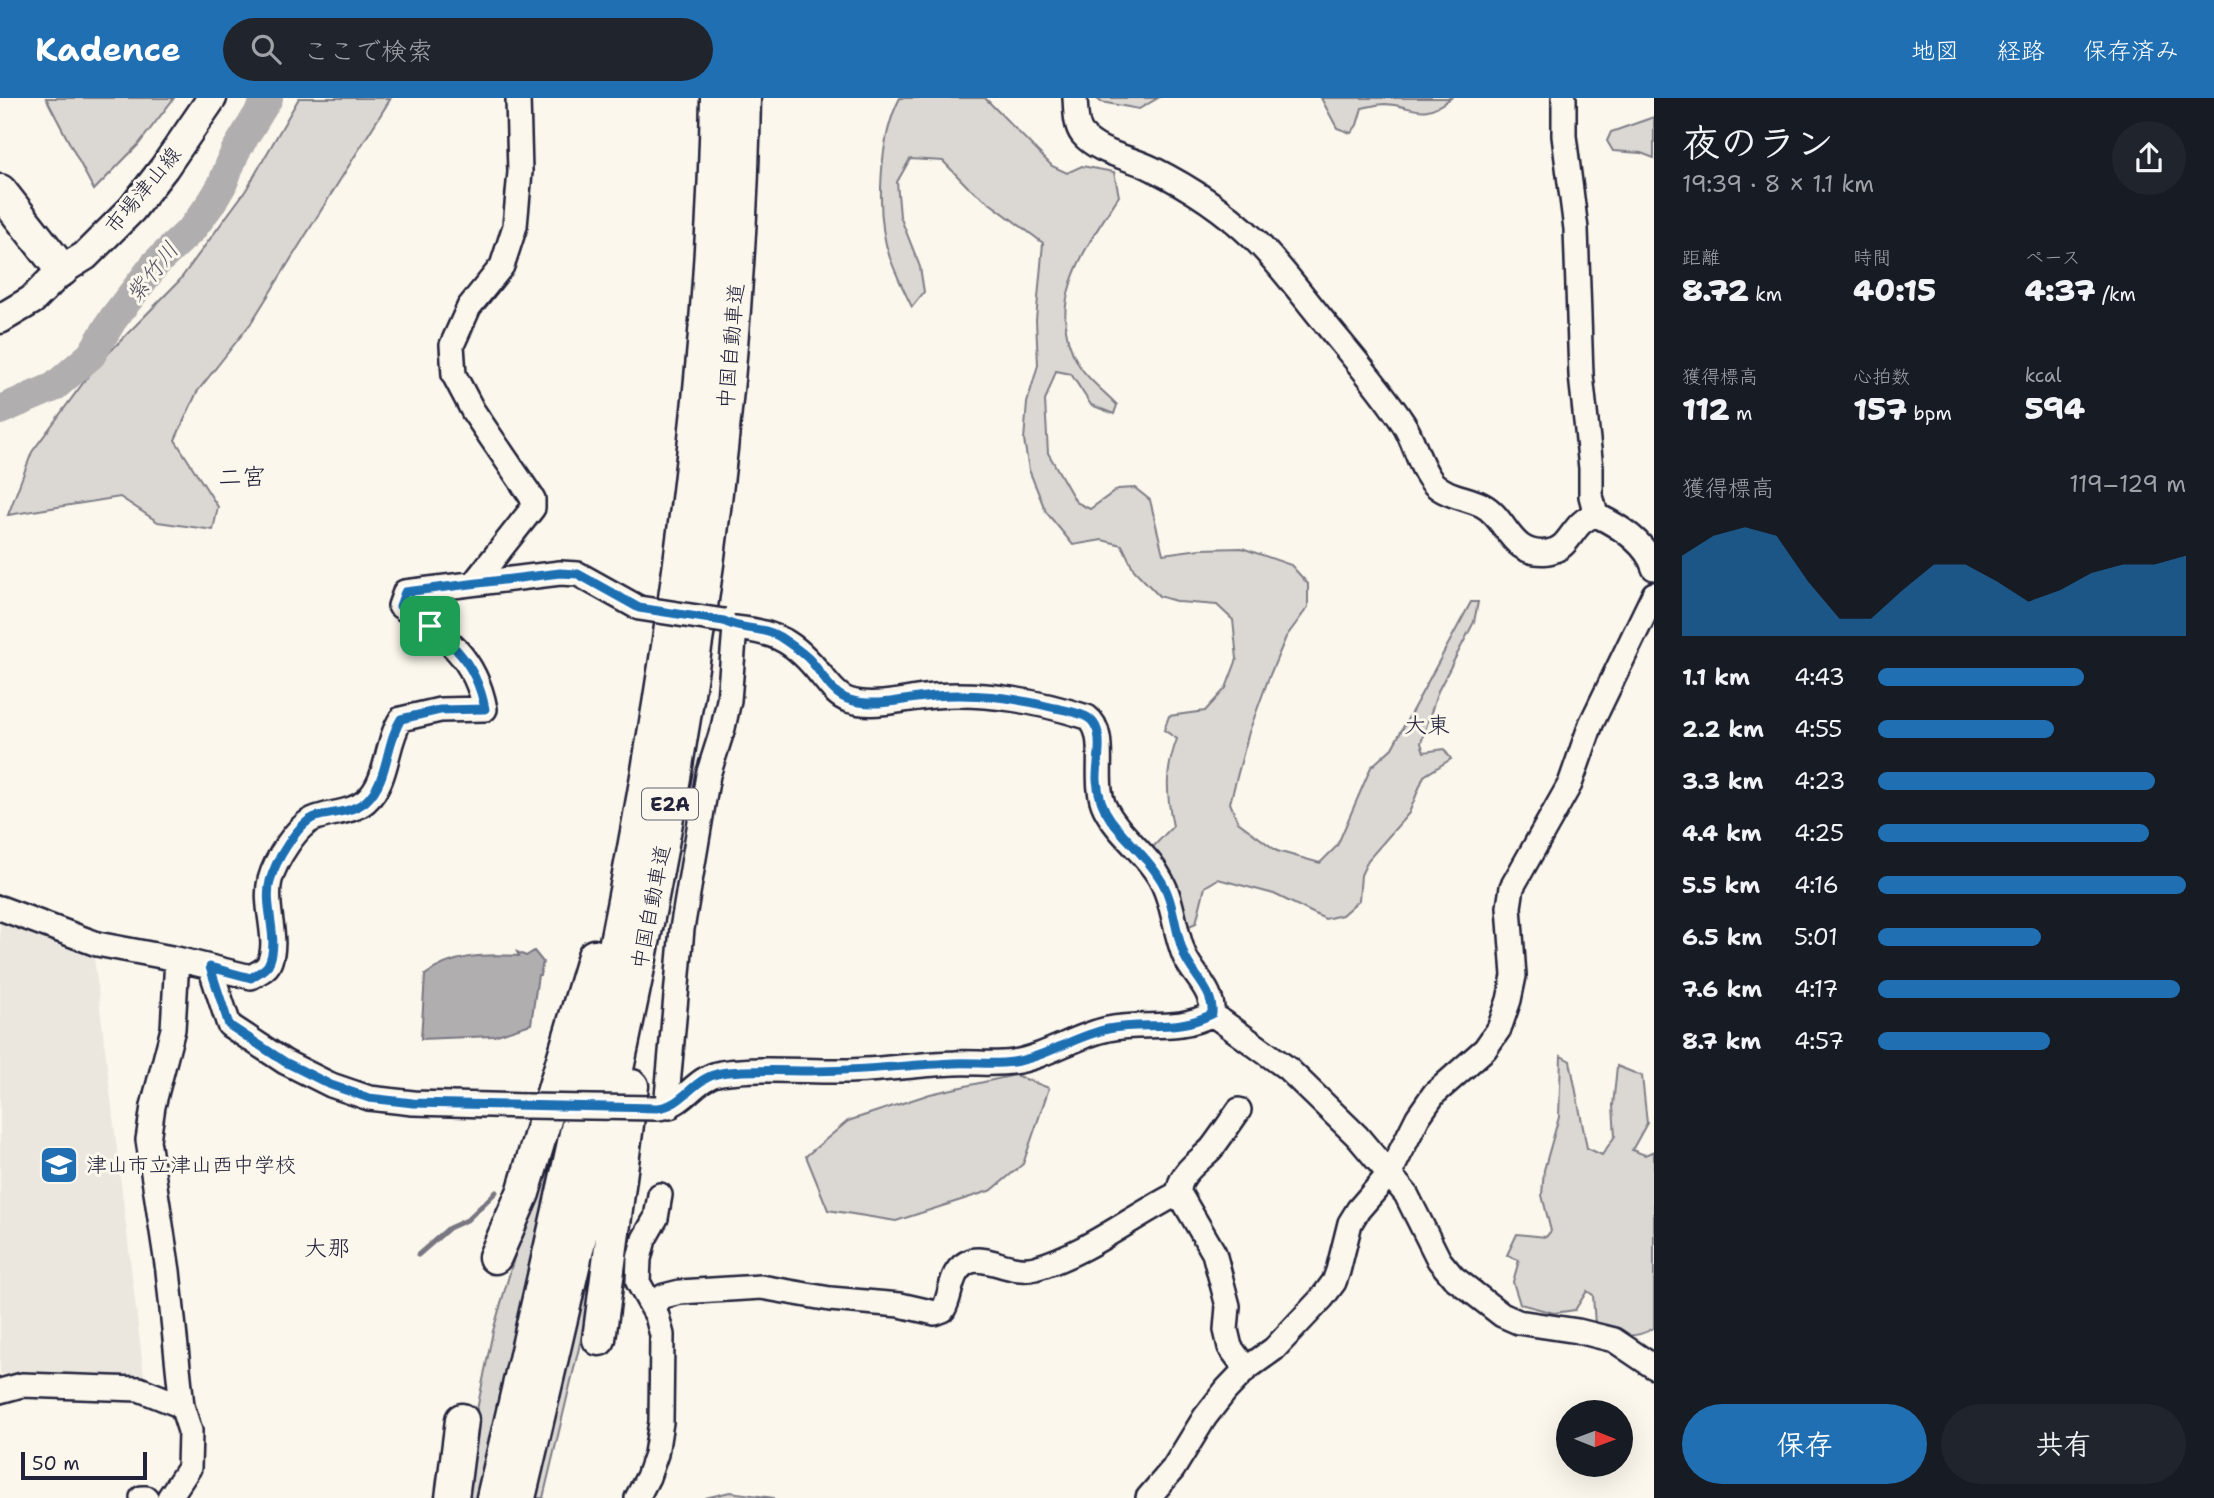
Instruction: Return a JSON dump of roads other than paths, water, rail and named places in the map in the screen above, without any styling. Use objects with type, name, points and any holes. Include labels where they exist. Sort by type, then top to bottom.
[{"type":"highway","name":"中国自動車道","points":[[493,1498],[611,971],[653,744],[680,574],[697,433],[709,300],[717,98]]},
{"type":"highway","name":"中国自動車道","points":[[519,1498],[615,1078],[664,841],[686,713],[723,441],[735,308],[743,173],[744,98]]},
{"type":"highway","points":[[0,191],[62,270]]},
{"type":"highway","points":[[495,1257],[523,1193],[569,1046],[593,962],[628,799],[653,744]]},
{"type":"highway","points":[[599,1339],[664,841]]},
{"type":"highway","points":[[452,1498],[462,1420]]},
{"type":"main road","name":"市場津山線","points":[[0,299],[22,284],[62,270],[85,256],[132,208],[164,168],[212,98]]},
{"type":"main road","name":"市場津山線","points":[[0,320],[32,300],[62,270]]},
{"type":"street","points":[[474,583],[533,508],[533,499],[473,411],[454,375],[452,345],[469,307],[502,267],[515,226],[520,173],[518,98]]},
{"type":"street","points":[[1075,98],[1076,116],[1081,132],[1098,147],[1151,168],[1195,193],[1254,239],[1357,362],[1403,422],[1433,483],[1448,494],[1483,506],[1495,516],[1514,542],[1528,550],[1548,552],[1563,546],[1584,518],[1596,515],[1613,523],[1644,547],[1654,568]]},
{"type":"street","points":[[1564,98],[1564,135],[1576,229],[1581,375],[1591,468],[1591,496],[1596,515]]},
{"type":"street","points":[[0,908],[97,944],[177,959],[251,978],[267,967],[273,949],[268,904],[270,880],[295,830],[313,818],[348,810],[365,802],[379,785],[393,730],[401,719],[440,710],[485,709],[481,686],[460,652],[430,626],[400,606],[405,592],[560,573],[578,574],[639,608],[776,635],[808,659],[835,692],[847,700],[868,703],[985,694],[1045,705],[1092,720],[1099,739],[1097,780],[1102,802],[1110,818],[1161,879],[1168,895],[1178,939],[1186,959],[1213,1005],[1212,1014]]},
{"type":"street","points":[[1148,1498],[1173,1469],[1205,1417],[1246,1369],[1274,1349],[1328,1290],[1338,1271],[1350,1223],[1390,1173],[1418,1117],[1434,1094],[1485,1049],[1499,1029],[1514,976],[1509,907],[1512,887],[1570,784],[1591,724],[1654,594]]},
{"type":"street","points":[[663,1108],[667,1097],[682,929],[708,775],[729,700],[730,624]]},
{"type":"street","points":[[169,1498],[190,1468],[190,1431],[182,1406],[168,1271],[148,1140],[153,1105],[173,1029],[177,959]]},
{"type":"street","points":[[210,967],[229,1025],[285,1062],[331,1085],[369,1098],[413,1103],[663,1108],[697,1083],[721,1073],[849,1071],[954,1063],[1010,1063],[1028,1059],[1107,1029],[1188,1024],[1212,1014]]},
{"type":"street","points":[[1212,1014],[1287,1068],[1357,1136],[1406,1194],[1439,1261],[1453,1277],[1502,1315],[1518,1322],[1578,1331],[1614,1340],[1654,1367]]},
{"type":"street","points":[[1239,1110],[1212,1147],[1185,1174],[1179,1185],[1179,1193],[1214,1253],[1228,1306],[1227,1330],[1230,1348],[1246,1369]]},
{"type":"street","points":[[651,1305],[664,1296],[680,1292],[761,1287],[830,1299],[900,1305],[935,1313],[943,1310],[948,1302],[949,1285],[958,1269],[971,1262],[981,1261],[1018,1270],[1035,1268],[1104,1237],[1179,1193]]},
{"type":"street","points":[[637,1498],[656,1454],[661,1422],[662,1335],[657,1316],[638,1282],[639,1259],[644,1240],[656,1218],[660,1195]]},
{"type":"street","points":[[0,1391],[22,1385],[139,1389],[182,1406]]},
{"type":"waterway","name":"紫竹川","points":[[0,410],[54,387],[91,355],[113,319],[156,263],[192,229],[212,202],[235,152],[268,98]]},
{"type":"waterway","points":[[418,1255],[449,1228],[467,1220],[496,1192]]},
{"type":"place","name":"津山市立津山西中学校","points":[[59,1165]]},
{"type":"district","name":"二宮","points":[[242,477]]},
{"type":"district","name":"大東","points":[[1427,725]]},
{"type":"district","name":"大那","points":[[327,1248]]}]
